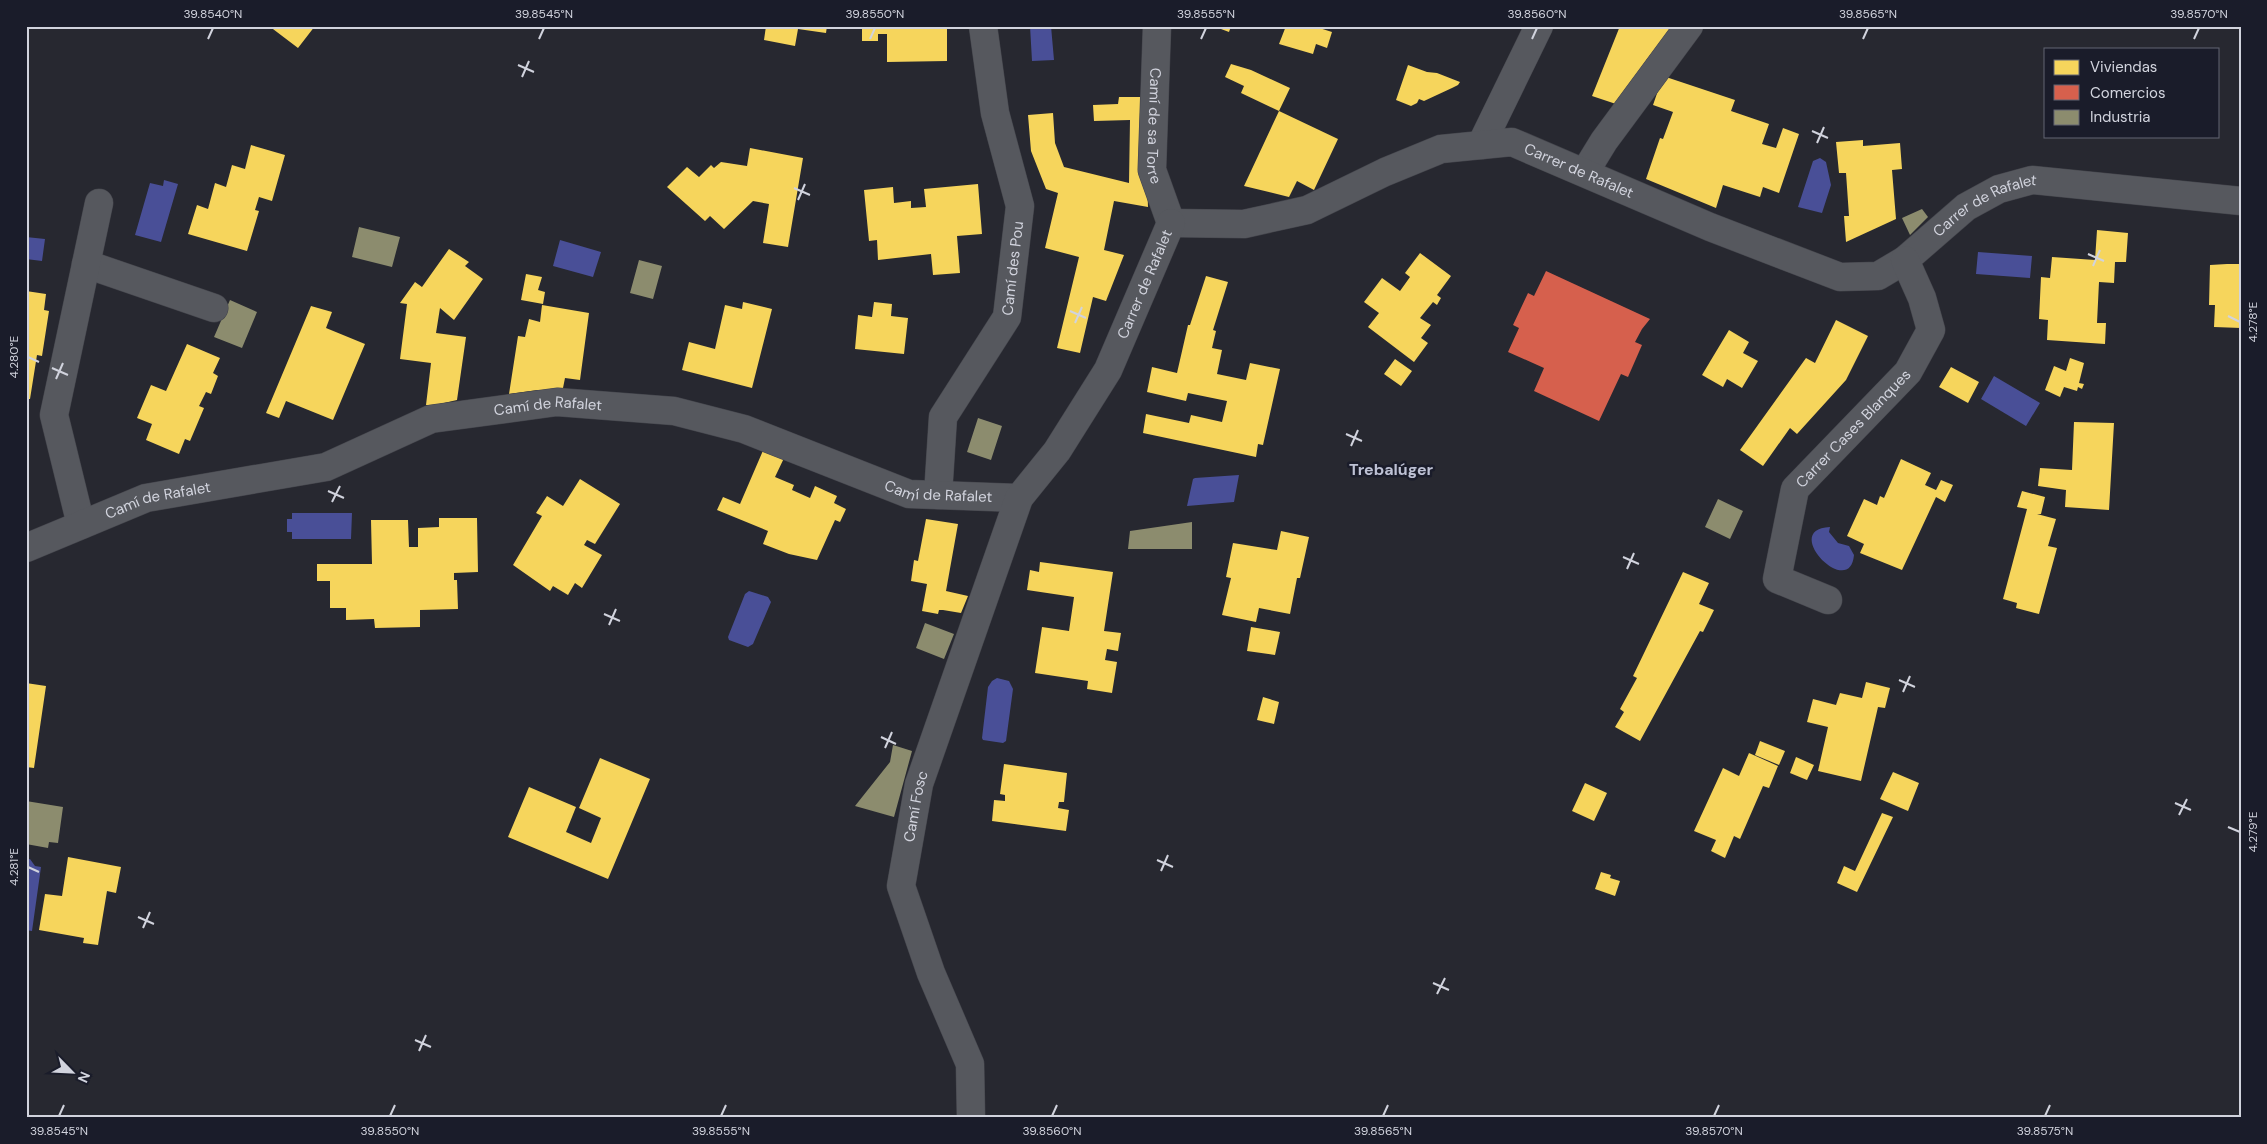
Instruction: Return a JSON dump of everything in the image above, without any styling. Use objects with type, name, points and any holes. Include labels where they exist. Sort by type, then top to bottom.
[{"type":"street","name":"Camí des Pou","points":[[938,495],[943,417],[1007,317],[1020,206],[995,113],[983,26]]},
{"type":"street","name":"Camí de sa Torre","points":[[1157,26],[1152,170],[1171,223]]},
{"type":"street","points":[[1481,145],[1539,26]]},
{"type":"street","points":[[1585,172],[1604,141],[1689,26]]},
{"type":"street","name":"Carrer de Rafalet","points":[[1019,498],[1057,451],[1108,370],[1171,223],[1244,224],[1307,210],[1385,172],[1441,149],[1512,142],[1710,227],[1840,276],[1878,276],[1905,260],[1966,207],[1999,189],[2032,180],[2241,201]]},
{"type":"street","points":[[81,525],[54,415],[99,203]]},
{"type":"street","name":"Carrer Cases Blanques","points":[[1828,600],[1776,579],[1795,489],[1908,372],[1931,330],[1922,298],[1905,260]]},
{"type":"street","points":[[86,264],[214,308]]},
{"type":"street","name":"Camí de Rafalet","points":[[26,548],[146,498],[326,467],[431,419],[557,402],[674,411],[744,429],[909,494],[1019,498]]},
{"type":"street","name":"Camí Fosc","points":[[971,1118],[970,1064],[931,973],[901,886],[919,784],[1019,498]]},
{"type":"water","points":[[1030,26],[1051,26],[1054,60],[1032,61]]},
{"type":"water","points":[[1820,158],[1826,162],[1831,185],[1822,213],[1798,207],[1813,161]]},
{"type":"water","points":[[164,180],[178,184],[161,242],[135,235],[150,183],[163,186]]},
{"type":"water","points":[[26,237],[45,239],[42,261],[26,259]]},
{"type":"water","points":[[560,240],[601,252],[593,277],[553,266]]},
{"type":"water","points":[[1978,252],[2032,256],[2030,278],[1976,274]]},
{"type":"water","points":[[1994,376],[2040,403],[2026,426],[1981,399]]},
{"type":"water","points":[[1239,475],[1234,502],[1187,506],[1193,479]]},
{"type":"water","points":[[292,513],[352,513],[351,539],[292,539],[292,532],[287,532],[287,519],[292,519]]},
{"type":"water","points":[[1830,527],[1829,532],[1838,543],[1849,546],[1854,555],[1850,567],[1841,570],[1831,567],[1821,559],[1814,549],[1812,539],[1816,531]]},
{"type":"water","points":[[749,591],[768,597],[771,602],[753,644],[748,647],[729,640],[728,637],[745,594]]},
{"type":"water","points":[[997,678],[1009,681],[1013,689],[1006,741],[1003,743],[983,740],[982,738],[988,687]]},
{"type":"water","points":[[30,859],[35,866],[41,867],[32,931],[26,930],[26,860]]},
{"type":"building: Viviendas","points":[[269,26],[315,26],[298,48]]},
{"type":"building: Viviendas","points":[[766,26],[827,26],[826,33],[798,29],[795,46],[764,40]]},
{"type":"building: Viviendas","points":[[862,26],[947,26],[947,61],[887,62],[887,34],[878,34],[878,41],[862,41]]},
{"type":"building: Viviendas","points":[[1213,26],[1231,26],[1229,32]]},
{"type":"building: Viviendas","points":[[1286,26],[1313,26],[1332,32],[1327,48],[1316,44],[1313,54],[1279,44]]},
{"type":"building: Viviendas","points":[[1620,26],[1675,26],[1654,62],[1647,59],[1628,108],[1592,96]]},
{"type":"building: Viviendas","points":[[1231,64],[1251,70],[1290,88],[1279,111],[1241,93],[1244,86],[1225,77]]},
{"type":"building: Viviendas","points":[[1408,65],[1460,82],[1458,85],[1424,101],[1419,99],[1417,103],[1411,106],[1396,100]]},
{"type":"building: Viviendas","points":[[1663,76],[1735,100],[1731,111],[1769,124],[1762,144],[1776,148],[1783,128],[1799,134],[1779,193],[1763,187],[1760,197],[1723,185],[1716,208],[1646,179],[1660,138],[1663,139],[1673,112],[1653,105]]},
{"type":"building: Viviendas","points":[[1119,97],[1144,97],[1148,207],[1114,201],[1104,250],[1124,255],[1106,301],[1093,297],[1080,353],[1057,348],[1079,257],[1045,248],[1058,193],[1046,189],[1031,151],[1028,115],[1053,113],[1055,143],[1064,167],[1129,183],[1130,120],[1094,121],[1093,105],[1118,104]]},
{"type":"building: Viviendas","points":[[1279,111],[1338,139],[1314,190],[1297,181],[1289,197],[1244,186]]},
{"type":"building: Viviendas","points":[[1863,140],[1863,146],[1900,143],[1902,169],[1892,170],[1896,219],[1846,242],[1844,216],[1849,216],[1846,173],[1839,173],[1836,142]]},
{"type":"building: Viviendas","points":[[251,145],[285,155],[272,201],[259,197],[255,210],[259,211],[247,251],[188,234],[197,205],[208,209],[215,183],[226,187],[232,165],[245,169]]},
{"type":"building: Viviendas","points":[[750,148],[803,158],[788,247],[763,243],[769,204],[753,201],[724,229],[710,216],[705,221],[667,187],[687,167],[699,177],[711,165],[714,168],[721,162],[747,166]]},
{"type":"building: Viviendas","points":[[978,184],[982,234],[957,236],[960,273],[933,275],[931,254],[878,260],[877,240],[869,241],[864,190],[893,187],[894,203],[911,201],[911,208],[926,207],[924,189]]},
{"type":"building: Viviendas","points":[[2097,230],[2128,233],[2126,262],[2115,262],[2114,283],[2099,282],[2097,323],[2106,323],[2105,344],[2047,340],[2048,320],[2039,319],[2041,277],[2050,278],[2052,257],[2095,260]]},
{"type":"building: Viviendas","points":[[449,249],[469,262],[465,266],[483,279],[454,320],[440,308],[436,333],[466,337],[457,400],[431,406],[426,405],[431,363],[400,359],[407,304],[400,303],[415,282],[422,287]]},
{"type":"building: Viviendas","points":[[1420,253],[1451,276],[1437,295],[1441,298],[1437,305],[1433,302],[1420,318],[1431,325],[1421,338],[1428,343],[1414,362],[1368,327],[1379,313],[1364,302],[1382,278],[1400,291],[1410,277],[1405,273]]},
{"type":"building: Viviendas","points":[[2241,264],[2241,328],[2214,327],[2215,305],[2209,305],[2210,265]]},
{"type":"building: Viviendas","points":[[526,274],[542,277],[538,290],[545,292],[543,304],[521,300]]},
{"type":"building: Viviendas","points":[[1206,276],[1228,282],[1213,330],[1216,331],[1212,348],[1222,350],[1217,374],[1246,380],[1250,363],[1280,369],[1263,445],[1258,444],[1256,457],[1143,433],[1146,414],[1189,423],[1191,415],[1222,422],[1227,401],[1188,393],[1186,401],[1147,392],[1152,367],[1177,373],[1188,325],[1190,325]]},
{"type":"building: Viviendas","points":[[26,291],[46,294],[44,310],[49,311],[42,356],[37,355],[30,399],[26,399]]},
{"type":"building: Viviendas","points":[[743,302],[772,309],[752,388],[682,370],[689,342],[715,349],[725,305],[742,309]]},
{"type":"building: Viviendas","points":[[874,302],[892,304],[891,316],[908,318],[904,354],[855,349],[858,315],[872,317]]},
{"type":"building: Viviendas","points":[[542,305],[589,313],[580,380],[565,378],[562,393],[538,390],[509,394],[518,336],[525,337],[529,319],[540,322]]},
{"type":"building: Viviendas","points":[[311,306],[332,312],[326,328],[365,344],[333,420],[286,401],[279,418],[266,413]]},
{"type":"building: Viviendas","points":[[1836,320],[1868,336],[1846,380],[1797,434],[1790,428],[1763,466],[1740,450],[1806,358],[1815,363]]},
{"type":"building: Viviendas","points":[[1729,330],[1749,342],[1743,353],[1758,361],[1742,388],[1727,379],[1723,387],[1702,375]]},
{"type":"building: Viviendas","points":[[187,344],[220,358],[213,373],[218,376],[211,394],[206,392],[199,406],[204,408],[190,441],[185,439],[179,454],[146,440],[152,424],[137,418],[151,385],[166,391]]},
{"type":"building: Viviendas","points":[[2070,358],[2084,363],[2079,383],[2084,384],[2082,389],[2078,387],[2077,391],[2064,387],[2060,397],[2045,390],[2054,366],[2066,371]]},
{"type":"building: Viviendas","points":[[1395,359],[1412,371],[1401,386],[1384,374]]},
{"type":"building: Viviendas","points":[[1951,367],[1979,382],[1968,403],[1939,387]]},
{"type":"building: Viviendas","points":[[2074,422],[2114,423],[2109,510],[2065,507],[2066,490],[2038,486],[2040,468],[2072,470]]},
{"type":"building: Viviendas","points":[[765,446],[785,456],[775,477],[794,485],[792,490],[810,498],[815,486],[837,496],[834,503],[846,509],[840,522],[835,520],[817,560],[789,554],[763,544],[768,531],[717,510],[723,497],[740,504]]},
{"type":"building: Viviendas","points":[[1901,459],[1931,473],[1925,485],[1936,490],[1941,480],[1953,485],[1945,502],[1936,497],[1902,570],[1860,553],[1864,544],[1847,536],[1864,499],[1877,505],[1880,496],[1884,498]]},
{"type":"building: Viviendas","points":[[580,479],[620,504],[595,544],[587,540],[584,545],[602,555],[582,588],[575,583],[568,595],[553,586],[550,591],[513,565],[542,516],[536,513],[547,496],[563,506]]},
{"type":"building: Viviendas","points":[[2022,491],[2045,497],[2041,514],[2037,514],[2056,519],[2048,546],[2057,548],[2039,614],[2016,608],[2017,603],[2003,599],[2027,509],[2017,507]]},
{"type":"building: Viviendas","points":[[439,518],[477,518],[478,572],[454,573],[454,580],[457,580],[458,609],[420,610],[420,627],[375,628],[374,619],[346,620],[346,608],[330,608],[330,581],[317,581],[317,564],[372,564],[371,520],[408,520],[409,547],[418,547],[418,528],[439,527]]},
{"type":"building: Viviendas","points":[[926,519],[958,524],[946,591],[968,596],[961,613],[939,610],[938,614],[922,611],[927,584],[911,581],[914,560],[918,561]]},
{"type":"building: Viviendas","points":[[1281,531],[1309,537],[1300,578],[1297,578],[1290,614],[1259,608],[1256,622],[1222,615],[1231,578],[1226,577],[1233,543],[1277,550]]},
{"type":"building: Viviendas","points":[[1040,562],[1113,572],[1104,631],[1121,633],[1118,651],[1107,649],[1105,660],[1117,662],[1112,693],[1087,689],[1088,681],[1035,673],[1042,627],[1069,631],[1074,597],[1027,590],[1030,570],[1039,572]]},
{"type":"building: Viviendas","points":[[1683,572],[1709,583],[1699,604],[1714,610],[1703,632],[1700,631],[1640,741],[1615,727],[1624,712],[1620,709],[1637,678],[1633,676]]},
{"type":"building: Viviendas","points":[[1251,627],[1280,632],[1275,655],[1247,651]]},
{"type":"building: Viviendas","points":[[1866,682],[1890,688],[1885,708],[1878,707],[1861,781],[1818,771],[1828,727],[1807,722],[1813,699],[1836,705],[1840,693],[1862,698]]},
{"type":"building: Viviendas","points":[[26,683],[46,686],[34,768],[26,767]]},
{"type":"building: Viviendas","points":[[1263,697],[1279,702],[1274,724],[1257,720]]},
{"type":"building: Viviendas","points":[[1760,741],[1785,751],[1779,765],[1755,755]]},
{"type":"building: Viviendas","points":[[1749,753],[1778,766],[1769,788],[1763,786],[1740,839],[1734,836],[1725,858],[1711,851],[1716,840],[1694,831],[1723,768],[1739,776]]},
{"type":"building: Viviendas","points":[[1796,757],[1814,765],[1807,780],[1790,773]]},
{"type":"building: Viviendas","points":[[600,758],[650,779],[608,879],[508,837],[529,787],[576,807],[566,832],[591,843],[601,818],[579,808]]},
{"type":"building: Viviendas","points":[[1004,764],[1067,773],[1064,802],[1059,802],[1058,808],[1069,810],[1066,831],[992,821],[994,800],[1005,801],[1005,795],[1000,794]]},
{"type":"building: Viviendas","points":[[1893,772],[1919,783],[1908,811],[1880,799]]},
{"type":"building: Viviendas","points":[[1585,783],[1607,793],[1594,821],[1572,811]]},
{"type":"building: Viviendas","points":[[1882,813],[1893,817],[1857,892],[1837,883],[1844,866],[1855,871]]},
{"type":"building: Viviendas","points":[[68,857],[121,867],[116,893],[107,891],[98,945],[83,943],[84,938],[39,930],[45,894],[62,896]]},
{"type":"building: Viviendas","points":[[1601,872],[1611,875],[1610,878],[1620,881],[1615,896],[1595,889]]},
{"type":"building: Comercios","points":[[1546,271],[1650,319],[1635,342],[1642,345],[1628,377],[1621,374],[1599,421],[1534,391],[1544,368],[1508,352],[1519,328],[1513,325],[1528,293],[1534,296]]},
{"type":"building: Industria","points":[[1922,209],[1928,217],[1910,235],[1902,218]]},
{"type":"building: Industria","points":[[359,227],[400,237],[392,267],[352,257]]},
{"type":"building: Industria","points":[[639,260],[662,266],[653,299],[630,293]]},
{"type":"building: Industria","points":[[230,300],[257,312],[242,348],[214,337]]},
{"type":"building: Industria","points":[[978,418],[1002,426],[991,460],[967,452]]},
{"type":"building: Industria","points":[[1718,499],[1743,511],[1730,539],[1705,527]]},
{"type":"building: Industria","points":[[1192,522],[1192,549],[1128,549],[1130,531]]},
{"type":"building: Industria","points":[[925,623],[954,634],[944,659],[916,648]]},
{"type":"building: Industria","points":[[893,745],[912,751],[894,817],[855,806],[890,762]]},
{"type":"building: Industria","points":[[26,801],[63,807],[58,843],[49,842],[48,848],[26,844]]},
{"type":"district","name":"Trebalúger","points":[[1391,469]]}]
